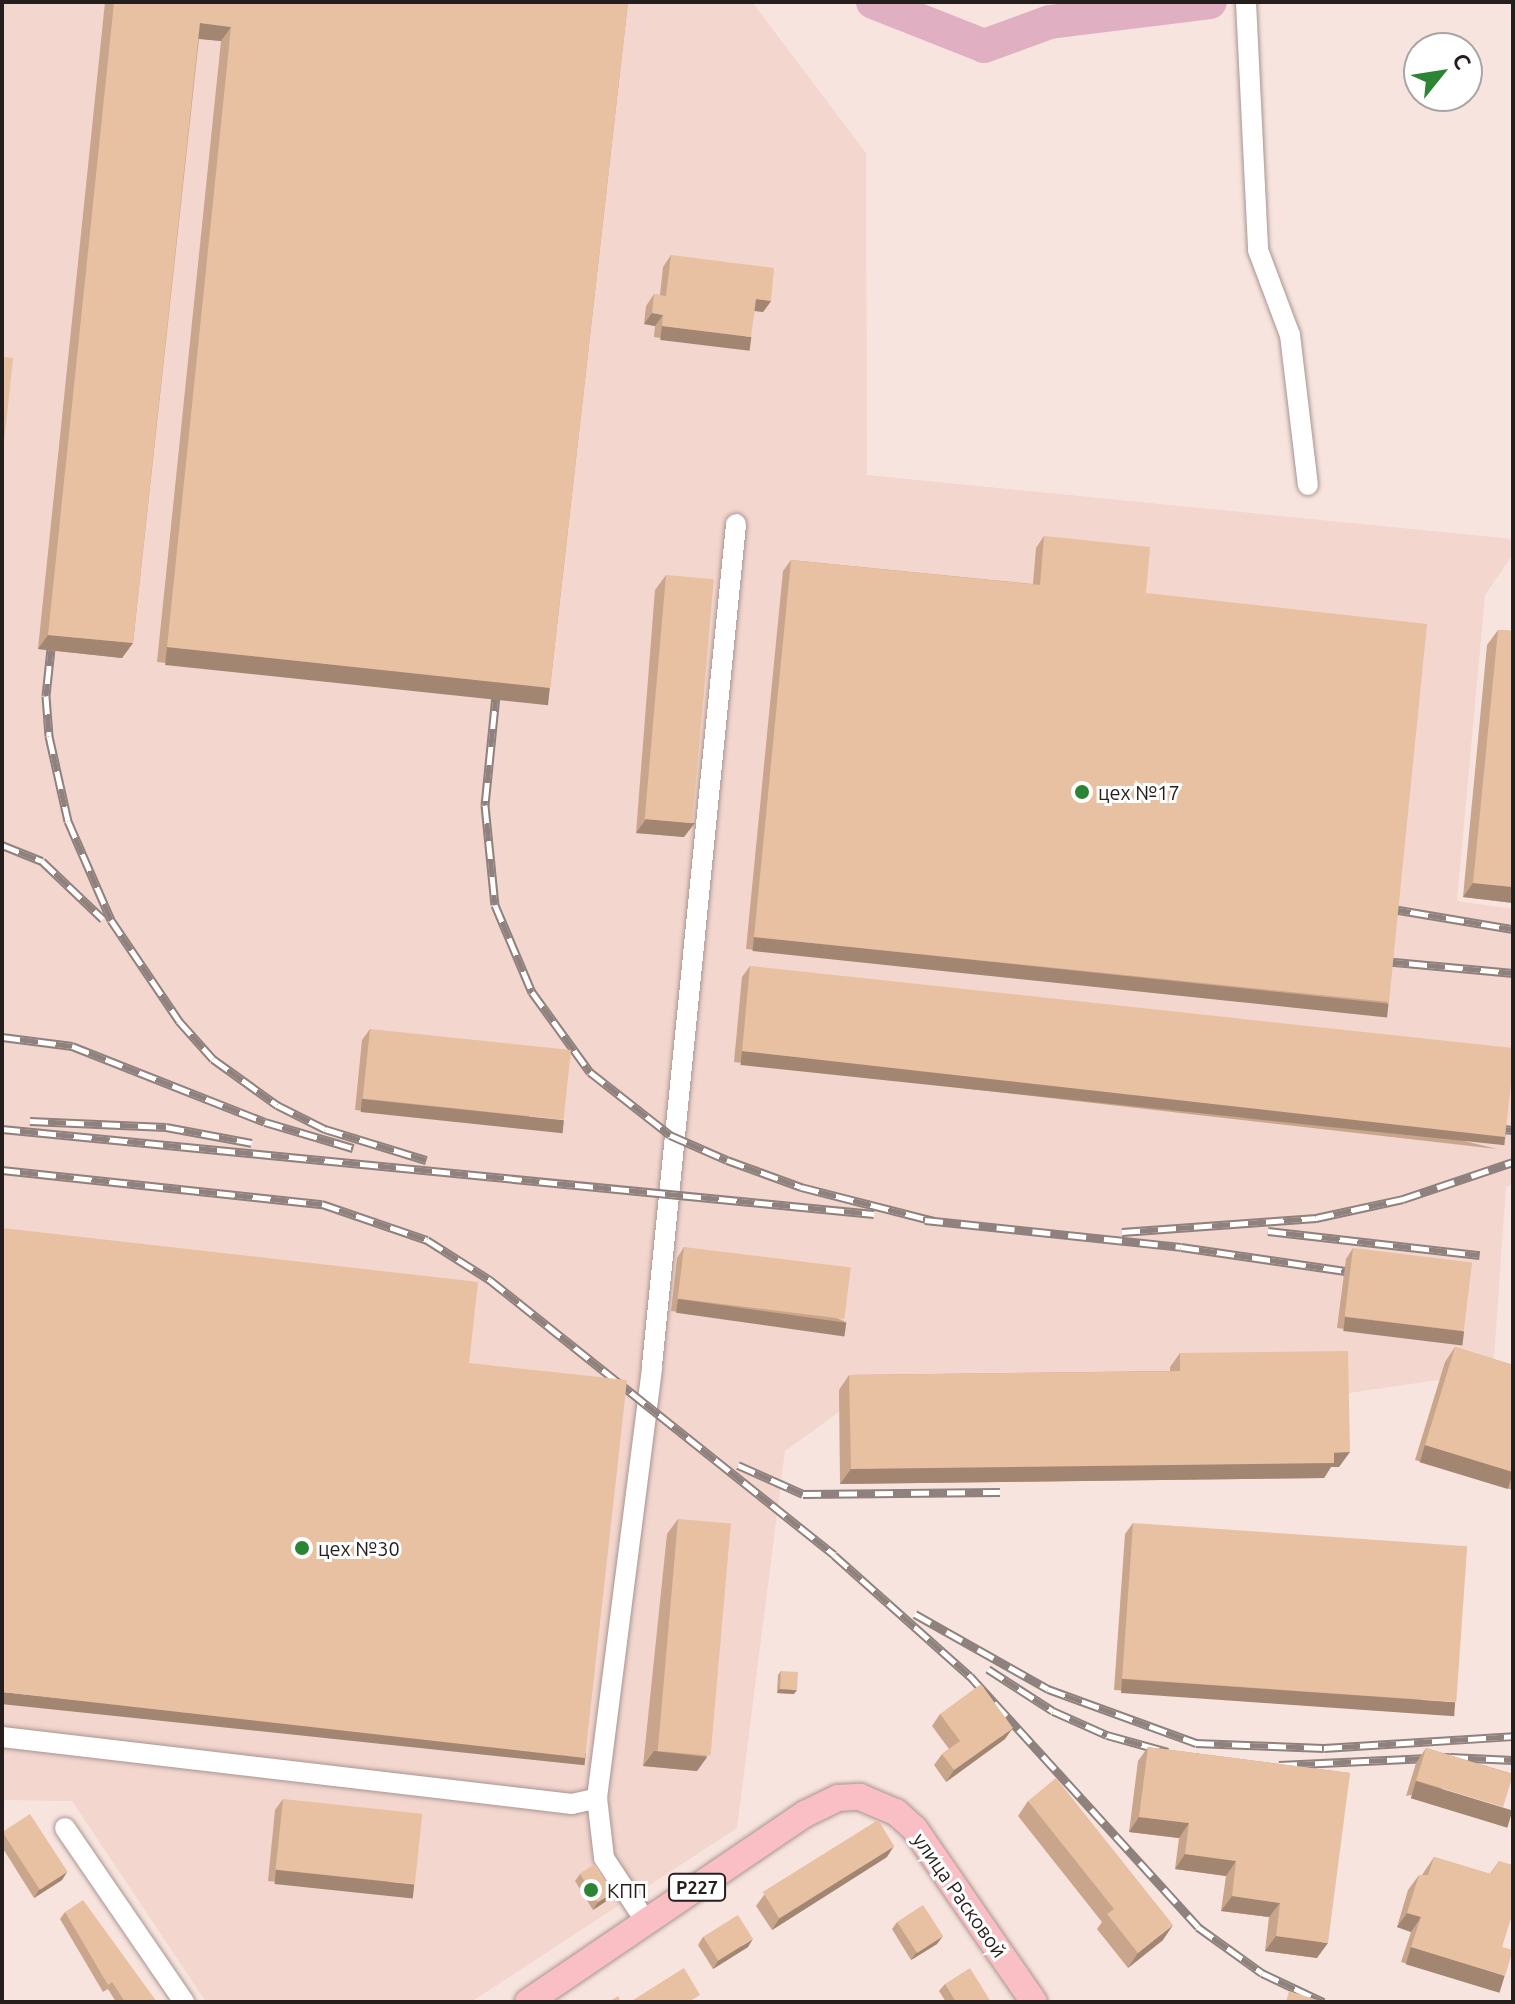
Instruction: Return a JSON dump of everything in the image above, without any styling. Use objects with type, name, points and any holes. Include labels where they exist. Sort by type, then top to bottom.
[{"type":"main road","name":"улица Расковой","points":[[646,1922],[821,1805],[838,1798],[875,1800],[914,1828],[1034,2002]]},
{"type":"main road","name":"Р227","points":[[528,2002],[646,1922]]},
{"type":"street","points":[[1246,4],[1258,250],[1290,335],[1308,485]]},
{"type":"street","points":[[646,1922],[604,1858],[597,1798],[652,1366],[736,524]]},
{"type":"street","points":[[2,1737],[572,1804],[597,1798]]},
{"type":"street","points":[[65,1828],[184,2002]]},
{"type":"shaded area","points":[[2,2],[752,2],[866,153],[867,475],[1513,539],[1513,554],[1485,595],[1457,901],[1513,909],[1513,1184],[1506,1187],[1493,1372],[1321,1397],[850,1404],[785,1451],[737,1828],[471,2002],[206,2002],[72,1801],[2,1800]]},
{"type":"building","points":[[114,2],[628,2],[550,688],[167,647],[231,27],[200,23],[133,643],[48,635]]},
{"type":"building","points":[[671,255],[774,268],[771,301],[756,299],[751,337],[662,326],[663,315],[652,313],[654,294],[666,296]]},
{"type":"building","points":[[2,357],[13,358],[2,462]]},
{"type":"building","name":"цех №17","points":[[1044,536],[1150,547],[1146,593],[1427,624],[1389,1002],[754,937],[791,560],[1040,585]]},
{"type":"building","points":[[666,575],[714,579],[692,823],[645,819]]},
{"type":"building","points":[[1498,630],[1513,631],[1513,887],[1473,883]]},
{"type":"building","points":[[750,966],[1513,1048],[1505,1137],[742,1051]]},
{"type":"building","points":[[370,1029],[571,1050],[564,1120],[363,1099]]},
{"type":"building","name":"цех №30","points":[[2,1228],[478,1282],[469,1363],[627,1380],[585,1758],[2,1692]]},
{"type":"building","points":[[684,1247],[851,1267],[844,1319],[678,1299]]},
{"type":"building","points":[[1353,1248],[1472,1263],[1464,1331],[1345,1316]]},
{"type":"building","points":[[1455,1347],[1513,1365],[1513,1472],[1425,1445]]},
{"type":"building","points":[[1348,1351],[1350,1452],[1334,1452],[1334,1463],[851,1469],[849,1375],[1180,1371],[1180,1353]]},
{"type":"building","points":[[678,1519],[731,1524],[710,1756],[658,1751]]},
{"type":"building","points":[[1133,1523],[1467,1546],[1456,1702],[1122,1679]]},
{"type":"building","points":[[781,1671],[798,1672],[797,1690],[780,1689]]},
{"type":"building","points":[[981,1684],[1013,1728],[954,1770],[942,1754],[960,1741],[940,1714]]},
{"type":"building","points":[[1148,1747],[1350,1773],[1328,1943],[1276,1936],[1280,1903],[1232,1896],[1236,1861],[1185,1854],[1189,1823],[1139,1817]]},
{"type":"building","points":[[1426,1748],[1513,1775],[1503,1807],[1416,1781]]},
{"type":"building","points":[[1056,1778],[1173,1925],[1138,1953],[1107,1914],[1114,1909],[1028,1801]]},
{"type":"building","points":[[283,1799],[422,1814],[415,1884],[276,1870]]},
{"type":"building","points":[[30,1814],[68,1872],[40,1890],[2,1832]]},
{"type":"building","points":[[878,1820],[894,1846],[779,1918],[763,1892]]},
{"type":"building","points":[[1434,1857],[1491,1874],[1499,1861],[1513,1865],[1513,1912],[1502,1947],[1513,1950],[1505,1976],[1411,1947],[1421,1917],[1407,1913],[1419,1875],[1428,1875]]},
{"type":"building","points":[[595,1864],[613,1893],[598,1902],[580,1874]]},
{"type":"building","points":[[83,1900],[157,2002],[125,2002],[112,1982],[108,1985],[65,1912]]},
{"type":"building","points":[[923,1905],[943,1936],[917,1953],[897,1922]]},
{"type":"building","points":[[738,1915],[753,1939],[718,1960],[703,1937]]},
{"type":"building","points":[[684,1968],[700,1995],[688,2002],[630,2002]]},
{"type":"building","points":[[970,1968],[991,2002],[956,2002],[945,1984]]},
{"type":"building","points":[[1289,1991],[1324,2002],[1286,2002]]},
{"type":"waterway","points":[[873,2],[984,46],[1050,22],[1210,2]]},
{"type":"railway","points":[[53,630],[46,696],[49,736],[68,821],[111,920],[179,1021],[213,1059],[277,1105],[325,1129],[426,1160]]},
{"type":"railway","points":[[498,675],[485,805],[495,905],[532,992],[590,1072],[670,1135],[727,1160],[801,1187],[934,1221]]},
{"type":"railway","points":[[2,845],[42,861],[103,919]]},
{"type":"railway","points":[[1375,906],[1513,929]]},
{"type":"railway","points":[[1373,960],[1513,973]]},
{"type":"railway","points":[[2,1037],[72,1046],[265,1122],[353,1148]]},
{"type":"railway","points":[[30,1121],[166,1127],[252,1143]]},
{"type":"railway","points":[[1484,1127],[1513,1130]]},
{"type":"railway","points":[[2,1129],[874,1214]]},
{"type":"railway","points":[[1122,1232],[1316,1218],[1403,1199],[1513,1162]]},
{"type":"railway","points":[[2,1170],[322,1204],[427,1240],[490,1280],[834,1555],[970,1676],[1198,1927],[1262,1973],[1323,2002]]},
{"type":"railway","points":[[925,1220],[1181,1247],[1366,1274]]},
{"type":"railway","points":[[1268,1231],[1480,1255]]},
{"type":"railway","points":[[738,1465],[803,1494],[1000,1492]]},
{"type":"railway","points":[[915,1614],[1048,1689],[1196,1743],[1324,1748],[1513,1736]]},
{"type":"railway","points":[[988,1669],[1053,1711],[1107,1735],[1168,1752]]},
{"type":"railway","points":[[1279,1765],[1450,1757],[1513,1760]]},
{"type":"place","name":"цех №17","points":[[1082,792]]},
{"type":"place","name":"цех №30","points":[[302,1548]]},
{"type":"place","name":"КПП","points":[[591,1890]]}]
